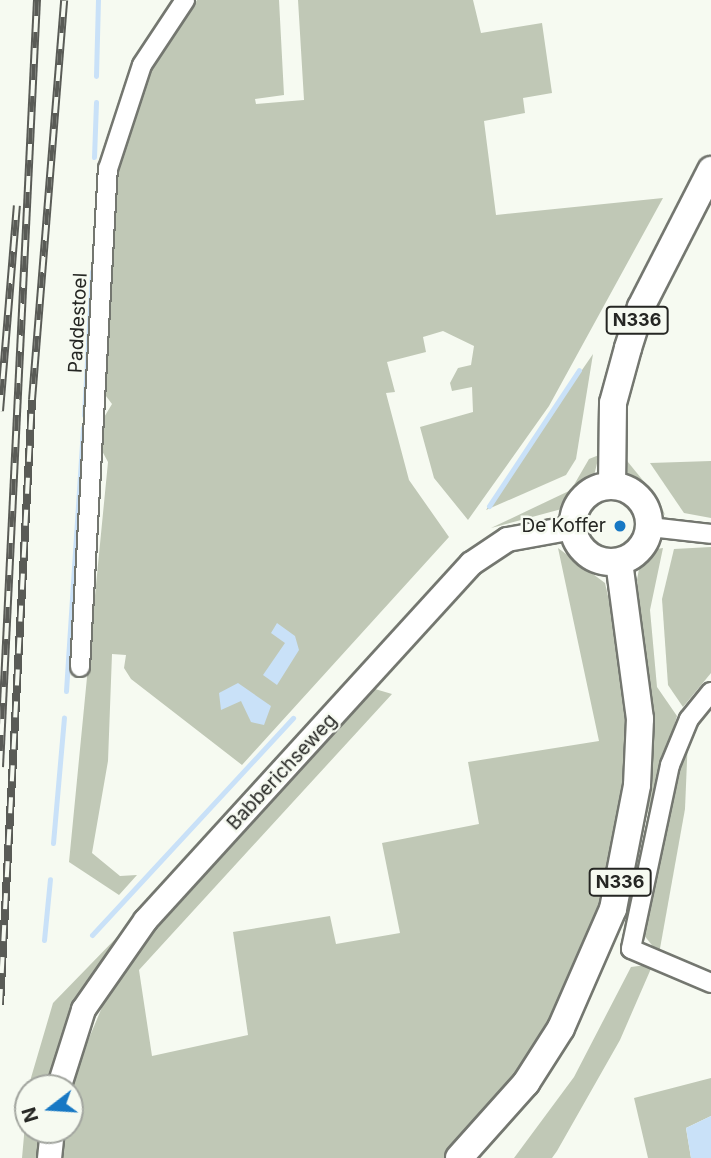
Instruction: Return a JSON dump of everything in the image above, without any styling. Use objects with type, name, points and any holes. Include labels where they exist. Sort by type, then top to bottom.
[{"type":"main road","name":"N336","points":[[612,486],[613,403],[628,348],[641,307],[711,170]]},
{"type":"main road","points":[[612,486],[644,503],[650,527],[640,549],[620,562],[594,558],[573,527],[588,493],[612,486]]},
{"type":"main road","name":"N336","points":[[459,1158],[526,1083],[561,1028],[613,909],[637,785],[640,719],[620,562]]},
{"type":"street","name":"Paddestoel","points":[[80,667],[108,169],[142,65],[185,0]]},
{"type":"street","name":"Babberichseweg","points":[[62,1074],[83,1009],[145,920],[471,563],[507,540],[573,527]]},
{"type":"street","points":[[650,527],[711,534]]},
{"type":"street","points":[[711,692],[689,719],[670,765],[631,949],[711,983]]},
{"type":"green space","points":[[197,0],[279,0],[284,95],[255,99],[256,104],[304,100],[298,0],[473,0],[481,33],[542,23],[552,93],[523,98],[525,113],[484,121],[496,215],[663,198],[549,406],[468,520],[434,478],[420,427],[473,412],[472,387],[452,391],[450,383],[458,368],[471,365],[474,346],[443,331],[423,337],[426,352],[387,362],[395,392],[386,393],[409,480],[449,537],[242,765],[131,679],[124,668],[126,655],[112,654],[108,761],[92,853],[120,876],[137,875],[119,895],[69,862],[108,462],[101,449],[103,419],[112,404],[103,392],[109,209],[120,147],[146,73]]},
{"type":"green space","points":[[593,354],[576,459],[566,475],[486,510]]},
{"type":"green space","points":[[599,455],[593,480],[569,507],[491,528],[571,490],[589,459]]},
{"type":"green space","points":[[623,456],[659,500],[665,515],[630,485]]},
{"type":"green space","points":[[711,461],[711,518],[684,513],[650,463]]},
{"type":"green space","points":[[711,547],[711,673],[683,707],[668,685],[662,599],[674,549]]},
{"type":"green space","points":[[558,548],[605,583],[625,670],[625,784],[605,895],[568,989],[528,1060],[446,1158],[56,1158],[58,1144],[84,1144],[84,1074],[74,1074],[108,993],[161,920],[375,689],[392,694],[139,970],[152,1056],[248,1035],[233,932],[330,916],[336,944],[400,933],[382,843],[479,824],[468,762],[599,741]]},
{"type":"green space","points":[[663,548],[650,610],[657,687],[677,716],[644,825],[648,692],[637,580],[640,563],[650,550]]},
{"type":"green space","points":[[688,737],[685,809],[659,954],[643,934]]},
{"type":"green space","points":[[123,931],[76,1004],[53,1074],[32,1074],[53,1003]]},
{"type":"green space","points":[[653,964],[620,1040],[552,1158],[514,1158],[574,1077],[631,967]]},
{"type":"green space","points":[[711,1078],[711,1116],[686,1128],[691,1158],[648,1158],[634,1098]]},
{"type":"green space","points":[[23,1144],[39,1144],[37,1158],[22,1158]]},
{"type":"water","points":[[277,623],[295,636],[299,650],[277,685],[263,675],[285,643],[271,633]]},
{"type":"water","points":[[238,683],[271,706],[264,725],[251,722],[241,701],[221,710],[219,693]]},
{"type":"water","points":[[711,1116],[711,1158],[691,1158],[686,1128]]},
{"type":"waterway","points":[[96,76],[98,0]]},
{"type":"waterway","points":[[94,157],[96,102]]},
{"type":"waterway","points":[[84,415],[92,271]]},
{"type":"waterway","points":[[489,506],[579,370]]},
{"type":"waterway","points":[[66,691],[83,428]]},
{"type":"waterway","points":[[53,843],[64,717]]},
{"type":"waterway","points":[[92,935],[293,718]]},
{"type":"waterway","points":[[44,940],[50,879]]},
{"type":"railway","points":[[0,767],[37,0]]},
{"type":"railway","points":[[0,1005],[32,400],[64,0]]},
{"type":"railway","points":[[0,411],[17,206]]},
{"type":"place","name":"De Koffer","points":[[620,526]]}]
